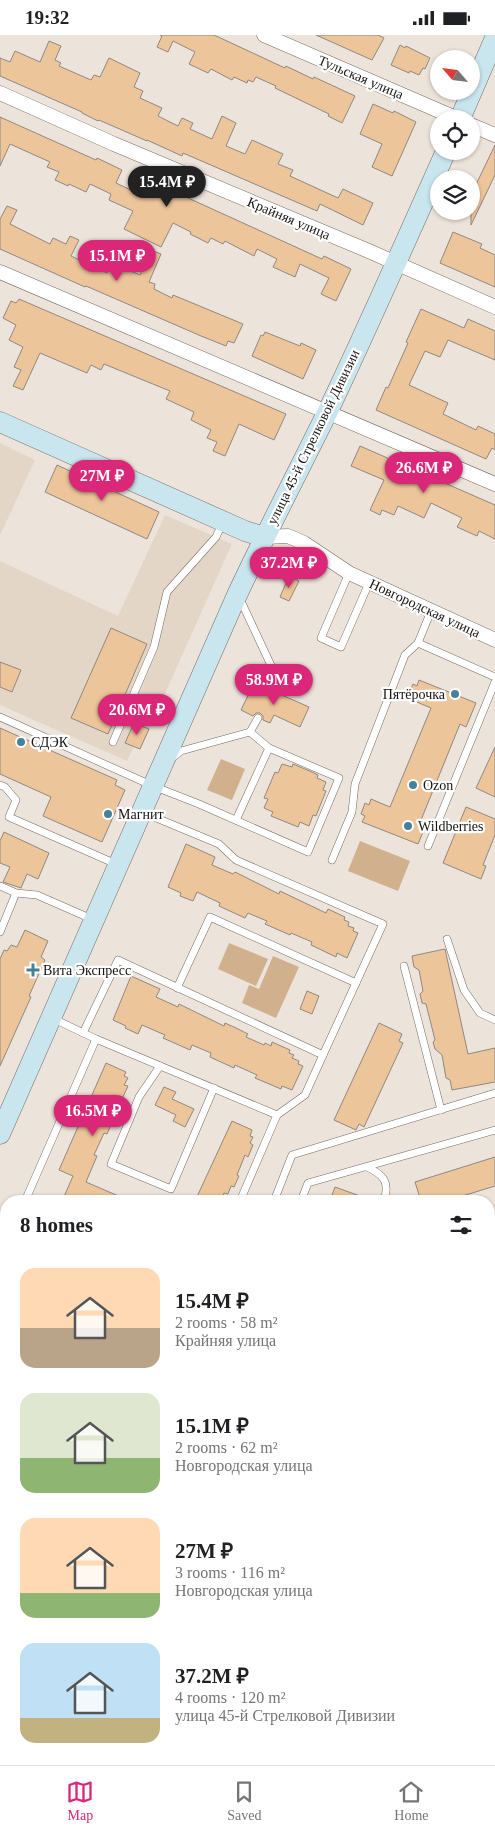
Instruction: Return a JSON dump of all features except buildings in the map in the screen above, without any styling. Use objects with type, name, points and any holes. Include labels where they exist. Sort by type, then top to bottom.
[{"type":"main road","points":[[463,110],[495,39]]},
{"type":"main road","name":"улица 45-й Стрелковой Дивизии","points":[[0,1134],[264,537],[328,411],[442,160]]},
{"type":"main road","name":"Новгородская улица","points":[[0,422],[245,531],[264,537]]},
{"type":"street","name":"Тульская улица","points":[[264,35],[438,110]]},
{"type":"street","name":"Крайняя улица","points":[[0,93],[114,145],[396,263],[495,307]]},
{"type":"street","points":[[480,129],[495,135]]},
{"type":"street","points":[[0,272],[495,484]]},
{"type":"street","name":"Новгородская улица","points":[[264,537],[288,536],[304,543],[349,573],[495,640]]},
{"type":"lane","points":[[113,742],[154,647],[167,592],[216,537],[223,521]]},
{"type":"lane","points":[[349,573],[321,637],[341,647],[369,583]]},
{"type":"lane","points":[[238,595],[276,675],[270,690]]},
{"type":"lane","points":[[332,860],[352,812],[354,784],[405,655],[418,643],[431,611]]},
{"type":"lane","points":[[418,643],[495,677]]},
{"type":"lane","points":[[428,846],[495,682]]},
{"type":"lane","points":[[0,717],[157,777],[236,820],[308,852],[339,778],[269,748],[250,733]]},
{"type":"lane","points":[[157,777],[181,751],[250,733],[258,718]]},
{"type":"lane","points":[[236,820],[269,748]]},
{"type":"lane","points":[[0,785],[5,787],[16,801],[9,817],[119,865]]},
{"type":"lane","points":[[142,812],[219,844],[236,860],[383,924],[305,1095],[277,1115],[243,1195]]},
{"type":"lane","points":[[0,885],[16,893],[36,895],[94,920]]},
{"type":"lane","points":[[0,931],[16,893]]},
{"type":"lane","points":[[176,988],[210,917],[356,983]]},
{"type":"lane","points":[[448,939],[464,990],[480,1013],[495,1020]]},
{"type":"lane","points":[[83,1033],[118,960],[323,1055]]},
{"type":"lane","points":[[404,966],[441,1110]]},
{"type":"lane","points":[[51,1018],[96,1039],[277,1115]]},
{"type":"lane","points":[[29,1195],[96,1039]]},
{"type":"lane","points":[[160,1066],[139,1097],[111,1164],[171,1189],[214,1088]]},
{"type":"lane","points":[[276,1195],[292,1155],[495,1093]]},
{"type":"lane","points":[[304,1195],[308,1183],[495,1131]]},
{"type":"lane","points":[[367,1167],[380,1173],[385,1181],[386,1195]]},
{"type":"shaded area","points":[[0,443],[35,460],[0,535]]},
{"type":"shaded area","points":[[165,515],[232,544],[140,749],[134,746],[127,761],[0,705],[0,561],[118,616]]},
{"type":"shaded area","points":[[221,759],[245,769],[232,800],[207,790]]},
{"type":"shaded area","points":[[360,841],[410,861],[398,891],[348,871]]},
{"type":"shaded area","points":[[229,943],[268,959],[256,986],[218,969]]},
{"type":"shaded area","points":[[273,956],[299,967],[276,1018],[242,1003],[249,985],[259,989]]},
{"type":"place","name":"Пятёрочка","points":[[455,694]]},
{"type":"place","name":"СДЭК","points":[[21,742]]},
{"type":"place","name":"Ozon","points":[[413,785]]},
{"type":"place","name":"Магнит","points":[[108,814]]},
{"type":"place","name":"Wildberries","points":[[408,826]]},
{"type":"place","name":"Вита Экспресс","points":[[33,970]]}]
